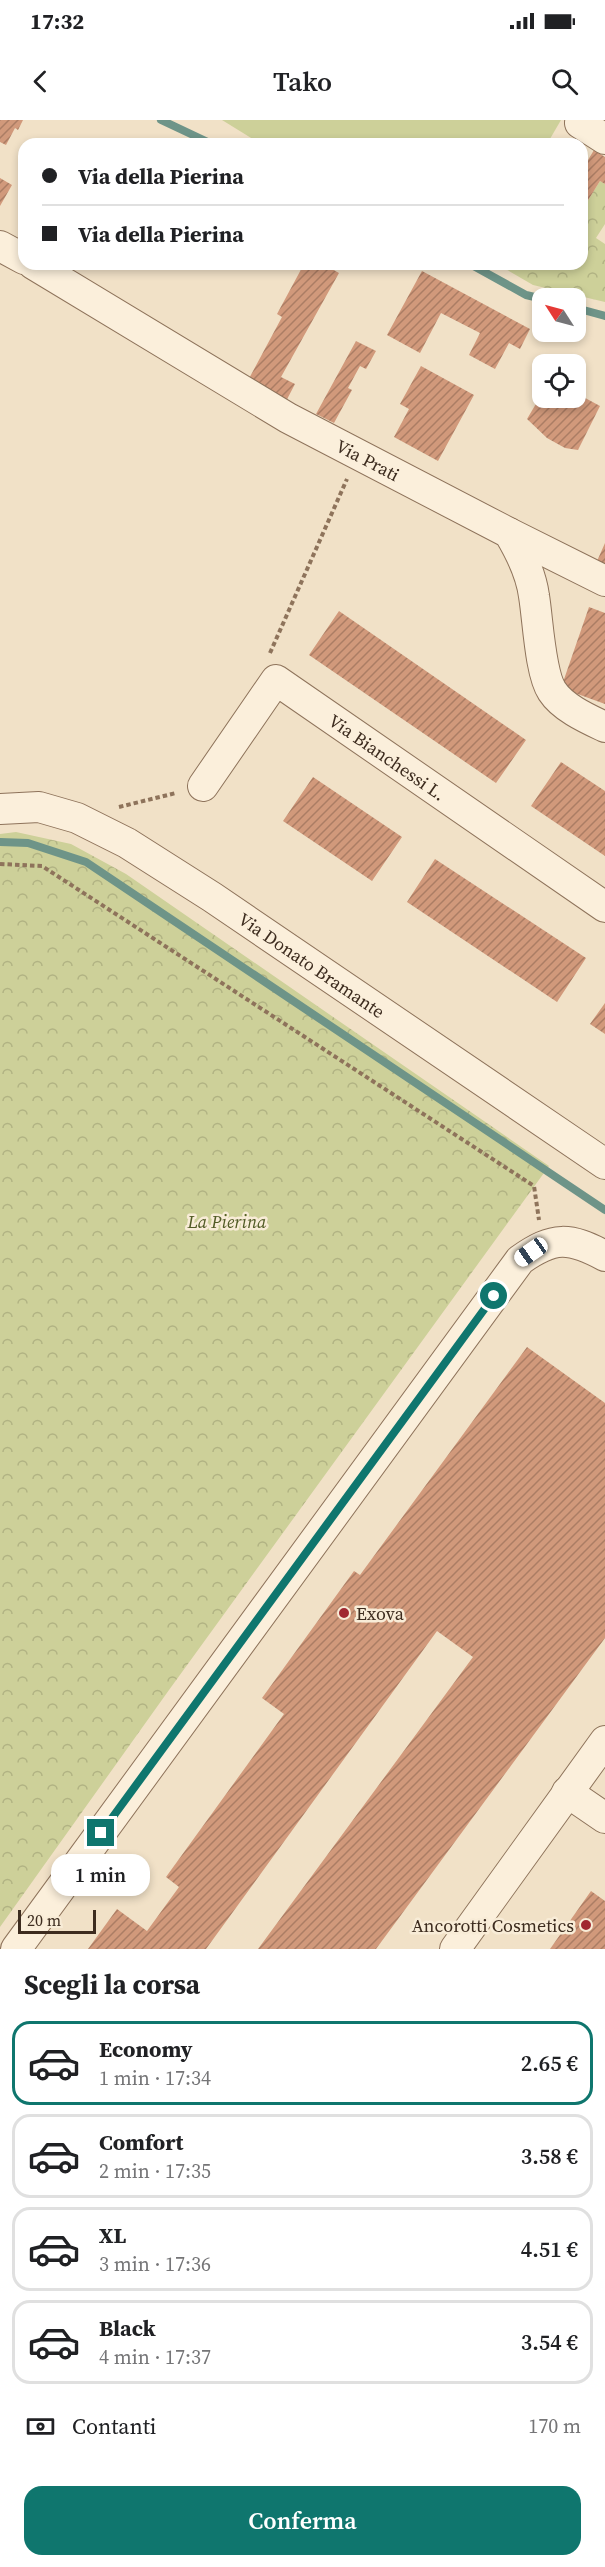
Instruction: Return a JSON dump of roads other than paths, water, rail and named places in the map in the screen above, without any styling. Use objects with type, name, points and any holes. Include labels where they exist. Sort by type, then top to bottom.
[{"type":"street","points":[[576,129],[605,139]]},
{"type":"street","points":[[0,246],[18,256]]},
{"type":"street","name":"Via Prati","points":[[43,270],[288,418],[605,581]]},
{"type":"street","points":[[509,533],[528,569],[551,690],[561,701],[605,727]]},
{"type":"street","name":"Via Bianchessi L.","points":[[203,786],[276,680],[605,907]]},
{"type":"street","name":"Via Donato Bramante","points":[[0,809],[39,807],[77,818],[127,843],[212,897],[605,1164]]},
{"type":"street","points":[[16,1949],[531,1252],[578,1242],[605,1256]]},
{"type":"street","points":[[455,1949],[605,1741]]},
{"type":"street","points":[[567,1792],[605,1818]]},
{"type":"waterway","points":[[161,120],[199,138]]},
{"type":"waterway","points":[[481,270],[532,296]]},
{"type":"waterway","points":[[586,311],[605,316]]},
{"type":"waterway","points":[[0,842],[28,843],[86,862],[605,1210]]},
{"type":"place","name":"Exova","points":[[344,1613]]},
{"type":"place","name":"Ancorotti Cosmetics","points":[[586,1925]]},
{"type":"park label","name":"La Pierina","points":[[227,1221]]}]
